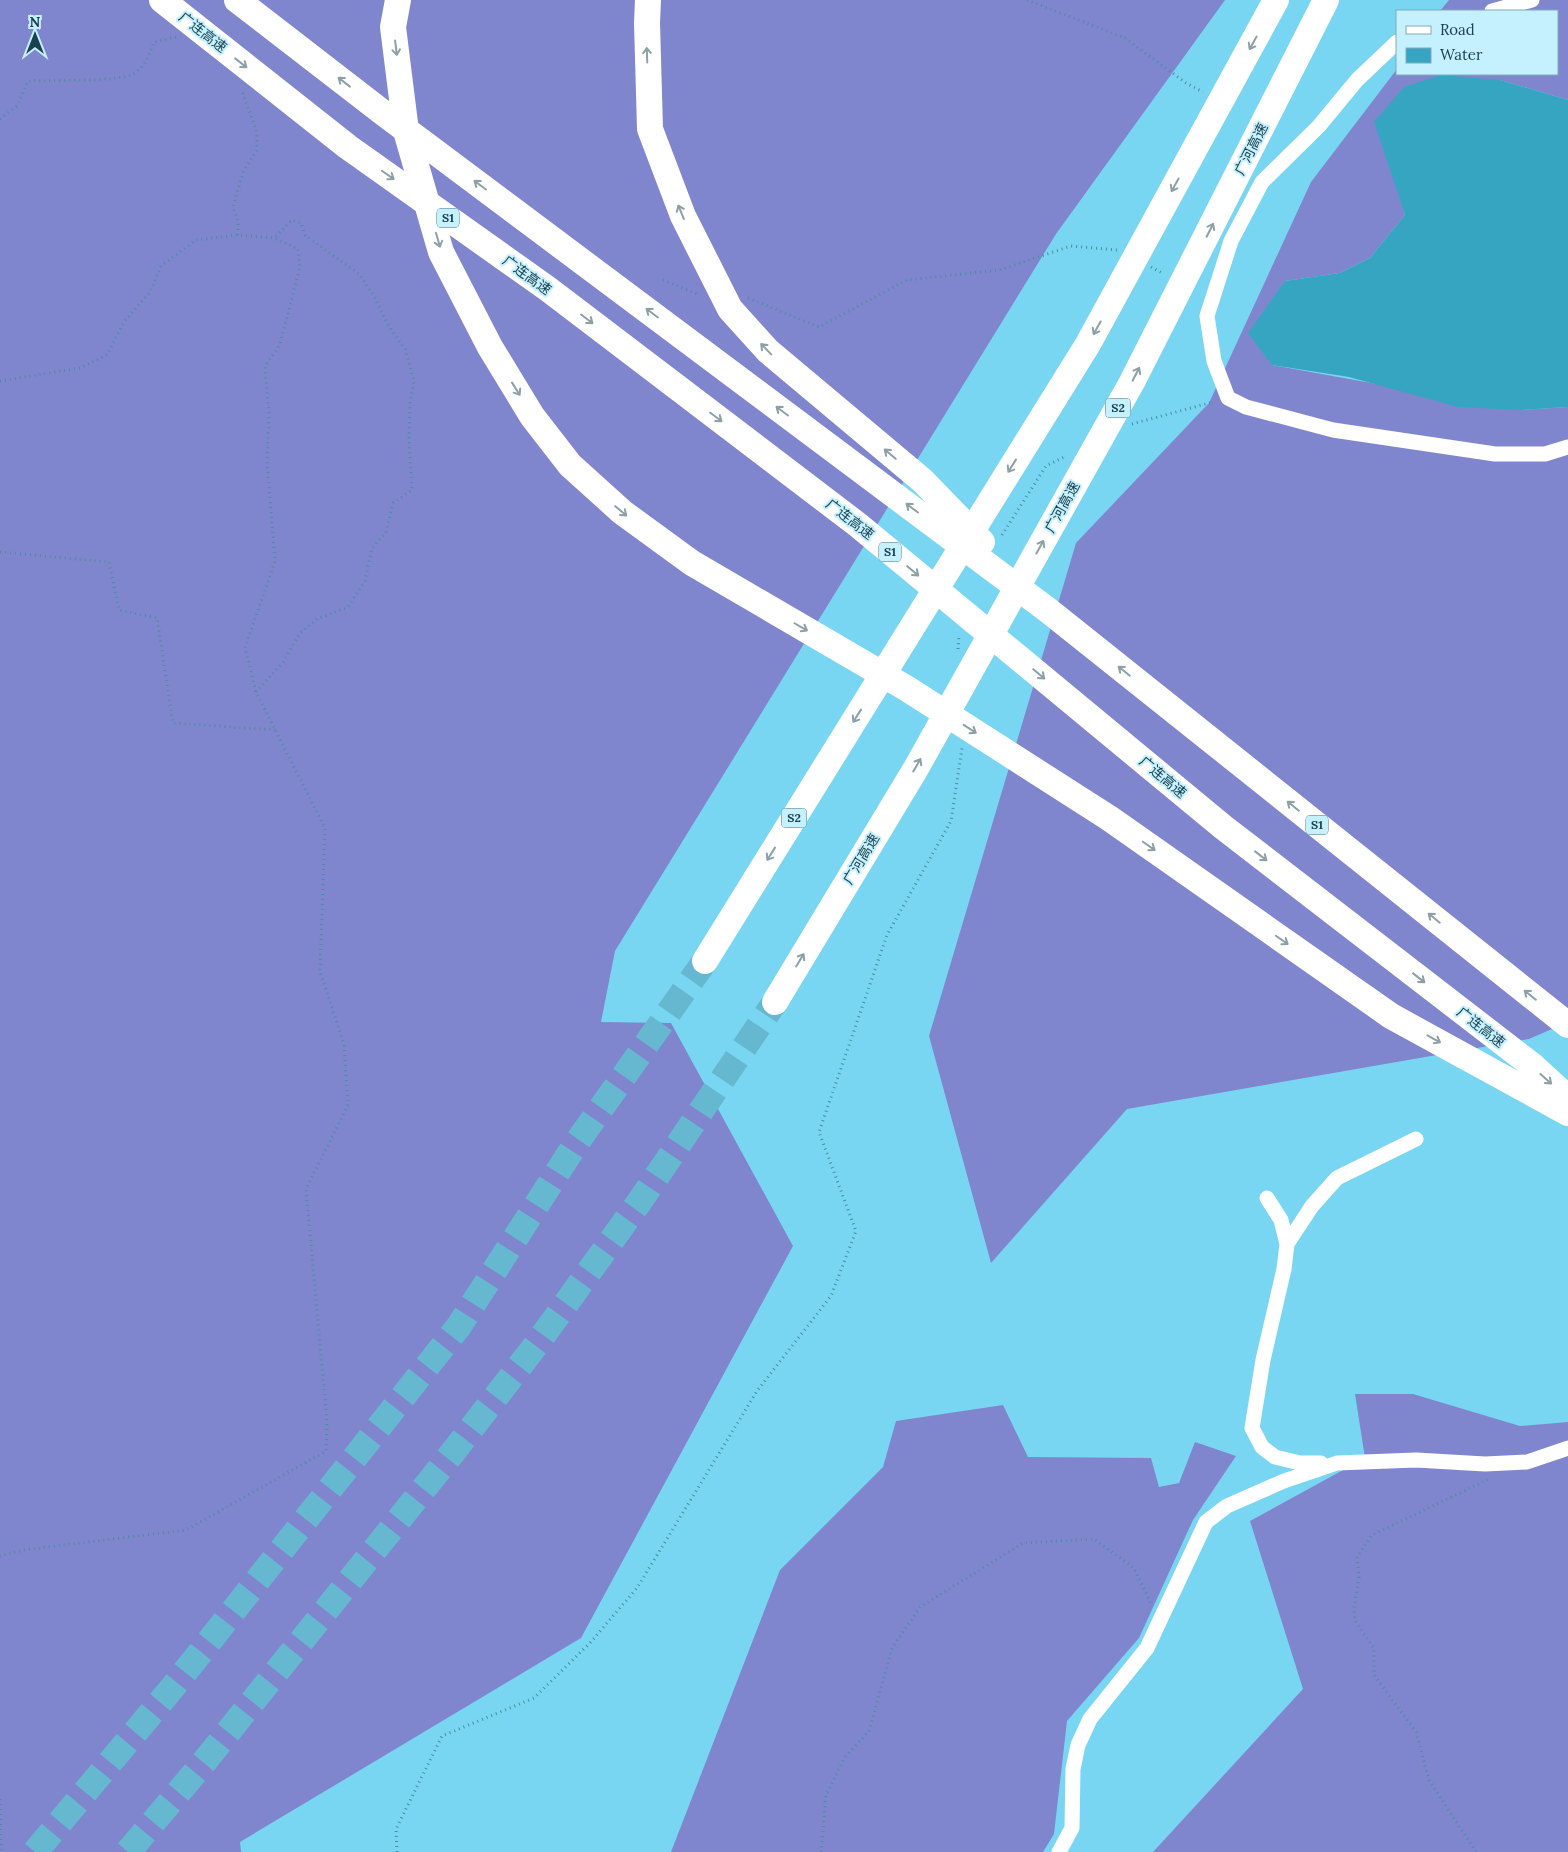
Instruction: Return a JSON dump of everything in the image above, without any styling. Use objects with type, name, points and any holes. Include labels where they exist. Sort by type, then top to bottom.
[{"type":"highway","name":"广连高速","points":[[162,0],[348,147],[548,289],[858,525],[1223,827],[1532,1066],[1568,1098]]},
{"type":"highway","name":"S1","points":[[237,0],[382,112],[1050,611],[1568,1025]]},
{"type":"highway","points":[[398,0],[393,28],[406,131],[441,252],[490,347],[532,416],[570,465],[622,512],[692,563],[906,688],[1109,818],[1391,1016],[1568,1113]]},
{"type":"highway","name":"S2","points":[[705,961],[1088,344],[1276,0]]},
{"type":"highway","name":"广河高速","points":[[775,1002],[892,807],[1132,382],[1326,0]]},
{"type":"highway","points":[[647,11],[650,129],[682,216],[730,309],[768,351],[923,481],[1050,611]]},
{"type":"street","points":[[1496,10],[1532,0]]},
{"type":"street","points":[[1396,43],[1357,80],[1319,126],[1262,182],[1231,241],[1207,316],[1214,362],[1228,398],[1246,407],[1333,430],[1495,454],[1545,454],[1568,447]]},
{"type":"street","points":[[1287,1244],[1312,1206],[1337,1178],[1416,1139]]},
{"type":"street","points":[[1267,1198],[1281,1220],[1287,1244],[1284,1269],[1263,1360],[1252,1428],[1262,1447],[1275,1457],[1300,1463],[1416,1460],[1498,1464],[1527,1462],[1568,1448]]},
{"type":"street","points":[[1058,1852],[1072,1828],[1073,1769],[1078,1745],[1090,1719],[1146,1648],[1206,1522],[1227,1506],[1284,1481],[1337,1462]]},
{"type":"path","points":[[1027,0],[1125,38],[1186,83],[1203,92]]},
{"type":"path","points":[[0,119],[17,106],[28,81],[132,75],[146,63],[154,42],[183,34]]},
{"type":"path","points":[[238,84],[247,101],[258,132],[258,150],[244,170],[233,206],[238,220],[238,235]]},
{"type":"path","points":[[256,692],[283,662],[300,633],[317,619],[348,607],[365,581],[372,548],[386,532],[393,503],[412,490],[409,438],[410,403],[414,380],[405,349],[388,325],[374,296],[359,274],[305,235],[301,223],[292,220],[274,238]]},
{"type":"path","points":[[0,381],[38,377],[80,368],[107,355],[124,322],[150,292],[162,266],[196,240],[238,235],[274,238],[298,249],[300,267],[280,344],[265,367],[269,415],[267,462],[275,561],[245,648],[256,692],[277,730],[325,828],[320,971],[326,996],[344,1045],[348,1106],[306,1189],[328,1420],[326,1451],[186,1530],[24,1550],[0,1556]]},
{"type":"path","points":[[743,298],[753,298],[819,328],[907,280],[999,270],[1071,246],[1115,249],[1124,253]]},
{"type":"path","points":[[1148,266],[1164,274],[1171,281]]},
{"type":"path","points":[[663,280],[704,296]]},
{"type":"path","points":[[1127,426],[1228,398]]},
{"type":"path","points":[[1000,538],[1046,466],[1073,453]]},
{"type":"path","points":[[0,552],[110,562],[119,610],[157,618],[173,723],[277,730]]},
{"type":"path","points":[[959,657],[958,638],[960,630]]},
{"type":"path","points":[[397,1852],[396,1829],[442,1736],[534,1698],[590,1643],[637,1588],[756,1391],[831,1296],[856,1231],[819,1132],[887,935],[951,821],[962,743]]},
{"type":"path","points":[[1476,1852],[1429,1780],[1416,1732],[1374,1675],[1374,1648],[1355,1621],[1354,1608],[1359,1577],[1357,1557],[1372,1536],[1487,1482],[1498,1464]]},
{"type":"path","points":[[822,1852],[826,1795],[846,1757],[869,1731],[892,1648],[920,1607],[1023,1543],[1094,1539],[1134,1568],[1159,1620]]},
{"type":"path","points":[[0,1799],[0,1852]]},
{"type":"shaded area","points":[[0,0],[1225,0],[1056,234],[615,951],[601,1022],[671,1023],[793,1246],[581,1638],[240,1842],[241,1852],[0,1852]]},
{"type":"shaded area","points":[[1449,0],[1568,0],[1568,100],[1500,80],[1397,187],[1405,215],[1370,258],[1340,273],[1285,281],[1272,365],[1520,410],[1568,407],[1568,1022],[1529,1039],[1127,1109],[991,1263],[929,1036],[1076,543],[1209,403],[1311,182],[1396,70],[1396,75],[1558,75],[1558,10],[1441,10]]},
{"type":"shaded area","points":[[1355,1394],[1413,1394],[1520,1426],[1568,1422],[1568,1852],[1153,1852],[1303,1689],[1250,1521],[1365,1458]]},
{"type":"shaded area","points":[[1003,1405],[1028,1457],[1151,1458],[1159,1487],[1179,1483],[1195,1442],[1236,1456],[1193,1520],[1139,1638],[1067,1721],[1054,1834],[1043,1852],[671,1852],[780,1570],[883,1467],[896,1421]]},
{"type":"water","points":[[1441,75],[1500,80],[1568,100],[1568,407],[1520,410],[1458,407],[1349,377],[1272,365],[1248,333],[1285,281],[1340,273],[1370,258],[1405,215],[1374,122],[1404,87]]},
{"type":"tunnel","points":[[35,1852],[173,1687],[459,1326],[573,1148],[705,961]]},
{"type":"tunnel","points":[[128,1852],[204,1762],[450,1456],[539,1341],[640,1201],[775,1002]]}]
